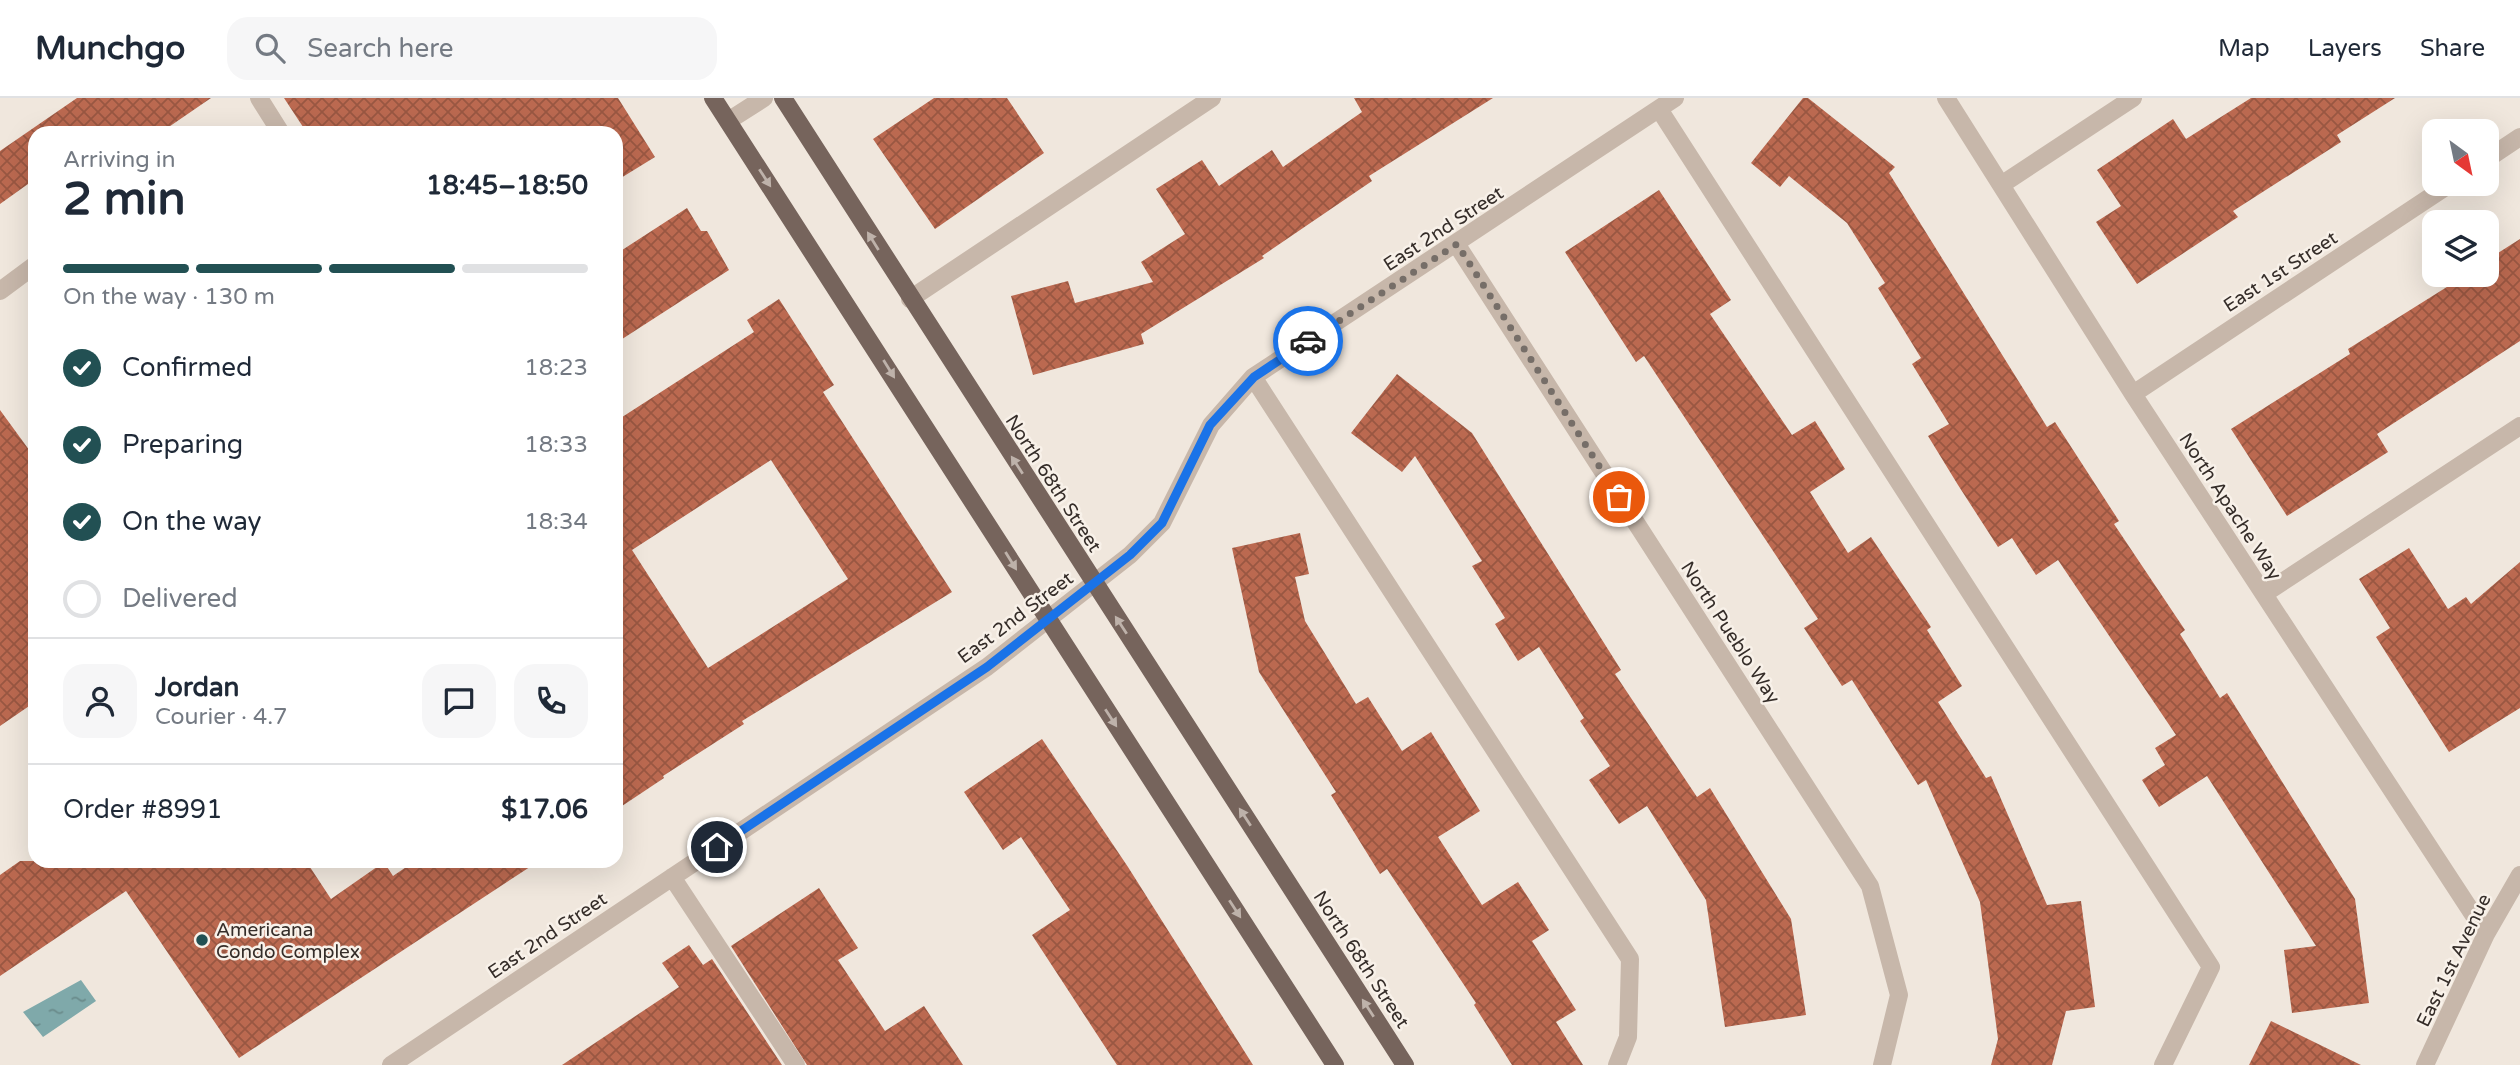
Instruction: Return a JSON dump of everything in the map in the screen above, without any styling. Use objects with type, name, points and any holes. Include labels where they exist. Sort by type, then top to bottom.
[{"type":"main road","points":[[713,98],[1335,1065]]},
{"type":"main road","name":"North 68th Street","points":[[783,98],[1405,1065]]},
{"type":"street","points":[[259,98],[277,126]]},
{"type":"street","points":[[728,121],[764,98]]},
{"type":"street","points":[[910,299],[1212,98]]},
{"type":"street","name":"East 2nd Street","points":[[391,1065],[987,667],[1130,555],[1162,523],[1210,425],[1254,377],[1675,98]]},
{"type":"street","name":"North Apache Way","points":[[1946,98],[2133,394],[2486,934]]},
{"type":"street","points":[[2001,185],[2133,98]]},
{"type":"street","points":[[1659,109],[2211,967],[2163,1065]]},
{"type":"street","points":[[2499,151],[2520,138]]},
{"type":"street","name":"East 1st Street","points":[[2133,394],[2432,196]]},
{"type":"street","name":"North Pueblo Way","points":[[1457,244],[1870,886],[1899,995],[1882,1065]]},
{"type":"street","points":[[0,291],[28,270]]},
{"type":"street","points":[[1254,377],[1630,959],[1628,1037],[1617,1065]]},
{"type":"street","points":[[2264,594],[2520,426]]},
{"type":"street","name":"East 1st Avenue","points":[[2425,1065],[2486,934],[2520,875]]},
{"type":"street","points":[[672,877],[796,1065]]},
{"type":"water","points":[[81,980],[96,1001],[43,1037],[23,1012]]},
{"type":"building","points":[[77,98],[211,98],[170,126],[36,126]]},
{"type":"building","points":[[284,98],[618,98],[655,157],[623,177],[623,126],[302,126]]},
{"type":"building","points":[[934,98],[1007,98],[1044,153],[935,229],[873,139]]},
{"type":"building","points":[[1354,98],[1493,98],[1369,176],[1372,181],[1262,256],[1264,258],[1141,334],[1144,344],[1033,375],[1011,296],[1068,281],[1075,303],[1153,282],[1141,262],[1185,234],[1156,189],[1202,160],[1219,186],[1272,150],[1283,167],[1362,112]]},
{"type":"building","points":[[1803,98],[1808,98],[1895,167],[1889,173],[2047,427],[2055,422],[2119,521],[2114,524],[2185,630],[2180,634],[2220,698],[2227,693],[2355,899],[2369,1003],[2292,1013],[2284,950],[2316,946],[2207,776],[2159,807],[2142,780],[2165,765],[2155,748],[2176,735],[2058,560],[2036,575],[2012,538],[1998,547],[1958,485],[1928,436],[1949,424],[1912,364],[1921,358],[1878,288],[1885,283],[1847,223],[1789,176],[1780,187],[1751,163]]},
{"type":"building","points":[[2251,98],[2395,98],[2337,135],[2341,142],[2233,211],[2238,217],[2137,284],[2096,222],[2121,206],[2097,170],[2173,119],[2186,139]]},
{"type":"building","points":[[28,132],[28,184],[0,204],[0,151]]},
{"type":"building","points":[[1659,190],[1731,300],[1710,314],[1792,435],[1815,421],[1845,469],[1810,492],[1848,553],[1871,537],[1931,627],[1927,630],[1962,686],[1938,702],[1986,778],[1991,776],[2047,905],[2081,901],[2095,1007],[2066,1011],[2052,1065],[1991,1065],[1998,1039],[1980,902],[1926,780],[1918,785],[1852,680],[1842,686],[1804,628],[1818,619],[1644,356],[1636,362],[1565,252]]},
{"type":"building","points":[[687,208],[701,231],[707,231],[729,270],[623,338],[623,249]]},
{"type":"building","points":[[2520,239],[2520,341],[2377,434],[2388,452],[2287,516],[2231,429],[2350,354],[2348,349],[2447,287],[2499,287],[2499,252]]},
{"type":"building","points":[[779,299],[834,385],[823,392],[952,592],[742,721],[744,724],[623,805],[623,416],[754,332],[747,320]],"holes":[[[771,460],[848,579],[708,668],[632,550]]]},
{"type":"building","points":[[1397,374],[1472,433],[1621,670],[1615,674],[1697,797],[1710,788],[1791,919],[1806,1015],[1725,1027],[1706,900],[1647,806],[1619,824],[1589,780],[1610,766],[1580,721],[1584,718],[1539,647],[1518,661],[1495,624],[1505,618],[1472,566],[1482,561],[1415,456],[1402,472],[1351,433]]},
{"type":"building","points":[[0,410],[28,448],[28,707],[0,726]]},
{"type":"building","points":[[1300,533],[1309,574],[1295,577],[1305,621],[1356,704],[1368,697],[1402,751],[1431,732],[1480,811],[1438,837],[1482,905],[1518,882],[1549,930],[1532,941],[1576,1010],[1556,1022],[1583,1065],[1512,1065],[1474,1005],[1476,1003],[1387,869],[1380,874],[1331,795],[1336,792],[1259,672],[1232,548]]},
{"type":"building","points":[[2409,548],[2448,609],[2466,597],[2471,604],[2520,562],[2520,708],[2449,752],[2376,637],[2390,628],[2359,579]]},
{"type":"building","points":[[1042,739],[1128,867],[1253,1065],[1117,1065],[1032,935],[1070,910],[1021,837],[1003,850],[964,792]]},
{"type":"building","points":[[20,861],[28,861],[28,868],[311,868],[331,899],[375,868],[388,868],[393,876],[405,868],[528,868],[239,1058],[126,891],[0,976],[0,875]]},
{"type":"building","points":[[819,888],[858,948],[838,960],[885,1031],[924,1006],[963,1065],[807,1065],[731,946]]},
{"type":"building","points":[[689,945],[703,965],[712,959],[782,1065],[562,1065],[679,987],[662,963]]},
{"type":"building","points":[[2271,1021],[2361,1065],[2249,1065]]},
{"type":"way so far","points":[[1308,341],[1457,244],[1619,497]]},
{"type":"place","name":"Americana Condo Complex","points":[[202,940]]},
{"type":"route","points":[[717,847],[987,667],[1130,555],[1162,523],[1210,425],[1254,377],[1308,341]]}]
